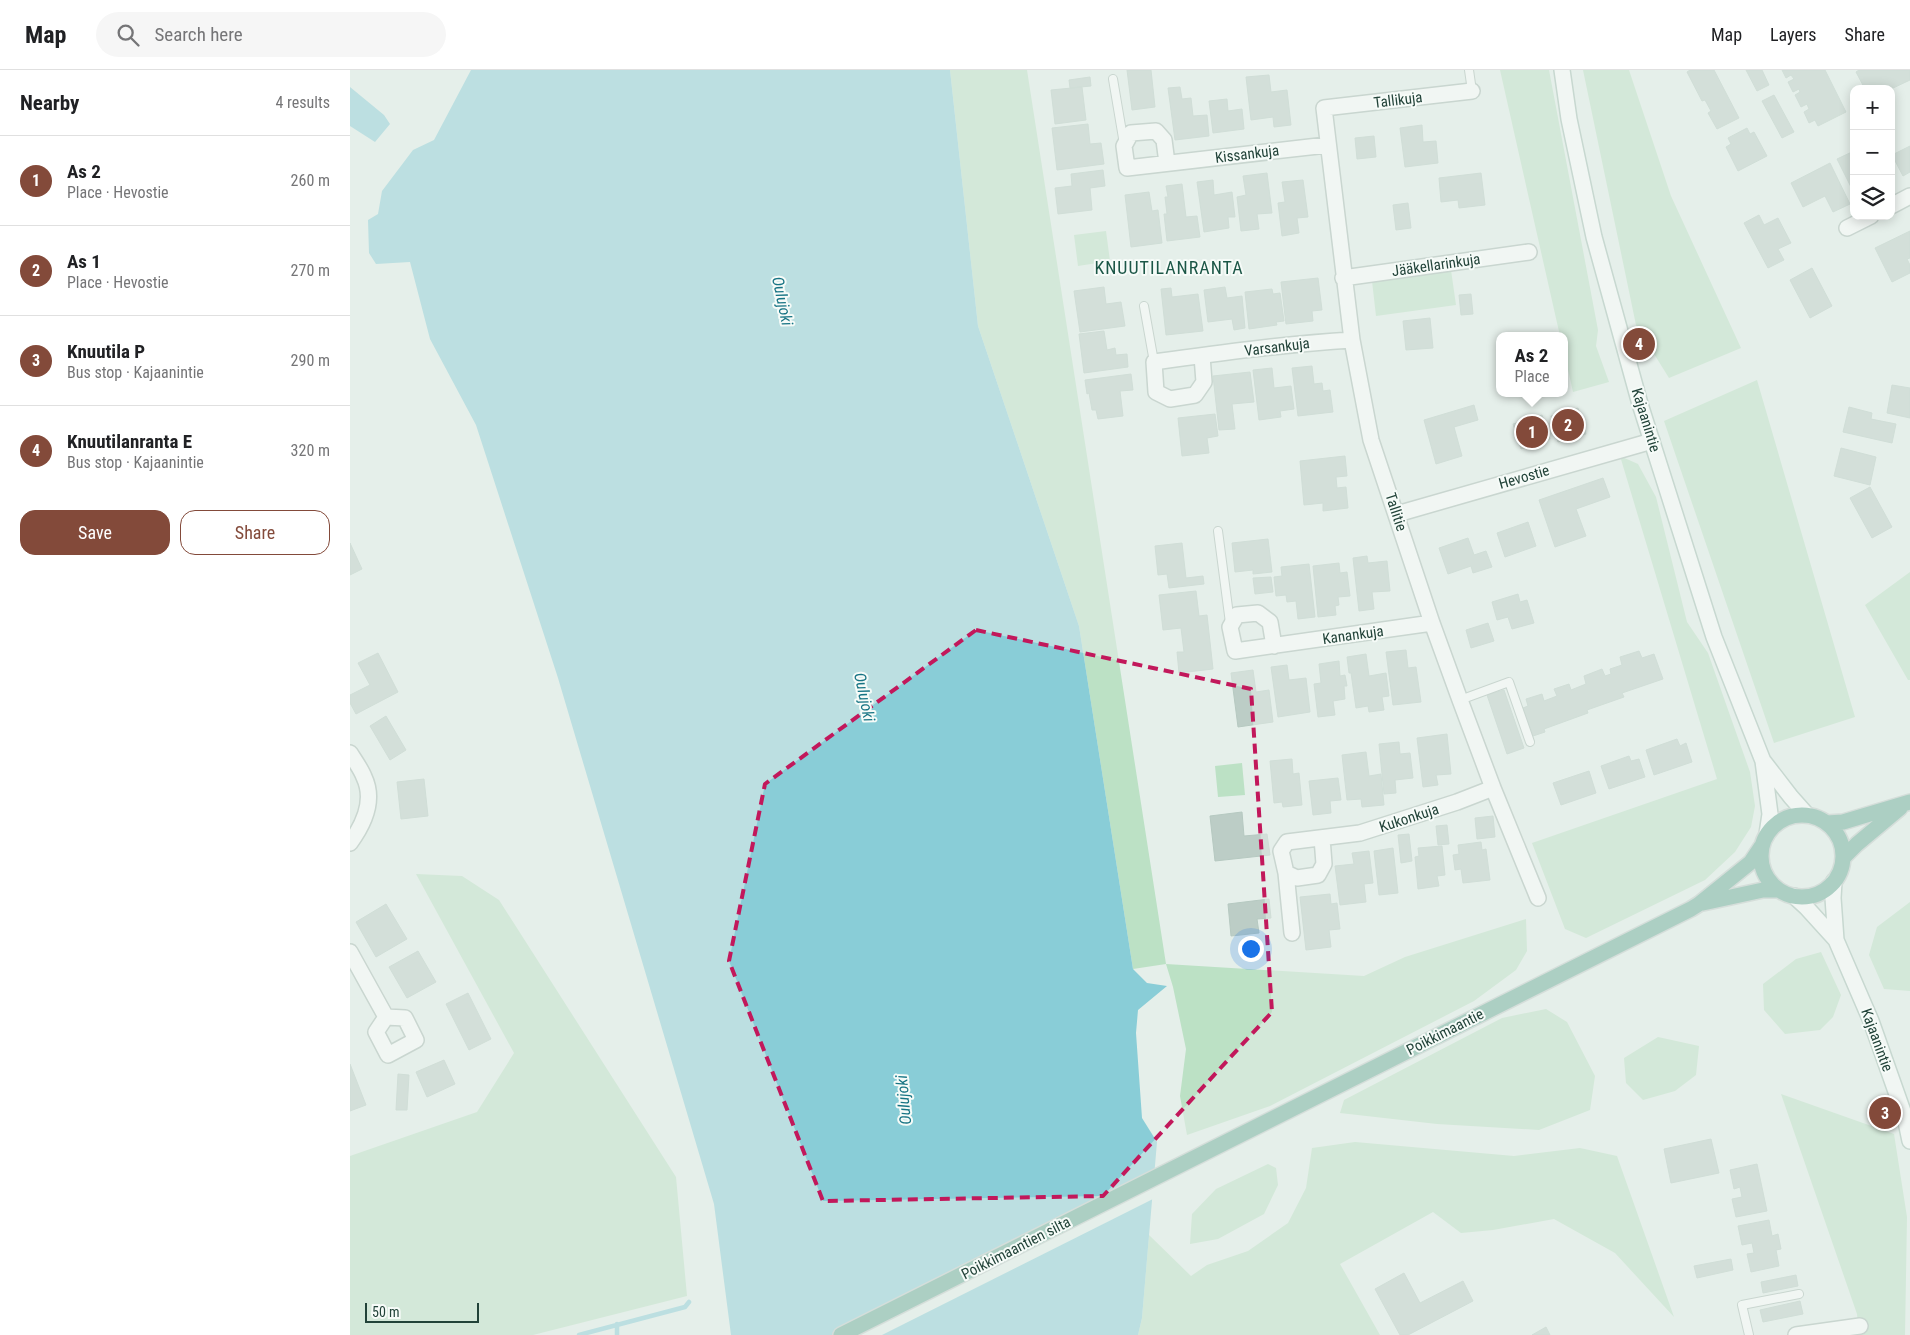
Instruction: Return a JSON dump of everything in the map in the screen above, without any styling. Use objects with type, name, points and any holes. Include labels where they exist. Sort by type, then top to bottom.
[{"type":"main road","points":[[1907,804],[1857,844],[1843,858],[1834,881],[1816,894],[1794,896],[1778,890],[1763,871],[1761,863],[1764,840],[1772,828],[1784,819],[1807,815],[1827,823],[1843,822],[1907,804]]},
{"type":"main road","points":[[1827,823],[1840,841],[1843,858]]},
{"type":"main road","name":"Poikkimaantie","points":[[1191,1160],[1700,904],[1751,862],[1764,840]]},
{"type":"main road","name":"Poikkimaantie","points":[[1700,904],[1763,890],[1778,890]]},
{"type":"main road","name":"Poikkimaantien silta","points":[[841,1335],[1191,1160]]},
{"type":"street","name":"Kajaanintie","points":[[1562,70],[1569,119],[1594,237],[1652,441],[1714,637],[1763,761],[1770,814],[1764,840]]},
{"type":"street","name":"Tallikuja","points":[[1324,108],[1472,91]]},
{"type":"street","name":"Tallitie","points":[[1324,108],[1352,340],[1371,440],[1432,624],[1493,788],[1538,898]]},
{"type":"street","points":[[1124,146],[1131,133],[1156,131],[1164,140],[1167,163]]},
{"type":"street","name":"Kissankuja","points":[[1124,146],[1127,168],[1327,145]]},
{"type":"street","points":[[1895,204],[1910,196]]},
{"type":"street","points":[[1848,228],[1863,220]]},
{"type":"street","name":"Jääkellarinkuja","points":[[1344,278],[1528,252]]},
{"type":"street","name":"Varsankuja","points":[[1154,362],[1310,342],[1352,340]]},
{"type":"street","points":[[1154,362],[1156,392],[1170,399],[1195,395],[1204,382],[1202,356]]},
{"type":"street","name":"Hevostie","points":[[1397,514],[1652,441]]},
{"type":"street","points":[[1230,627],[1237,615],[1258,613],[1270,622],[1274,646]]},
{"type":"street","name":"Kanankuja","points":[[1230,627],[1235,652],[1432,624]]},
{"type":"street","points":[[350,753],[365,778],[369,796],[366,817],[350,843]]},
{"type":"street","name":"Kajaanintie","points":[[1763,761],[1791,798],[1807,815]]},
{"type":"street","name":"Kukonkuja","points":[[1292,933],[1286,873],[1281,851],[1287,842],[1360,833],[1457,802],[1493,788]]},
{"type":"street","points":[[1286,873],[1297,878],[1318,875],[1324,864],[1322,838]]},
{"type":"street","name":"Kajaanintie","points":[[1834,881],[1833,898],[1836,940]]},
{"type":"street","name":"Kajaanintie","points":[[1794,896],[1836,940],[1871,1021],[1905,1117],[1910,1141]]},
{"type":"street","points":[[350,952],[386,1017]]},
{"type":"street","points":[[1796,1335],[1860,1326]]},
{"type":"lane","points":[[1469,70],[1472,91]]},
{"type":"lane","points":[[1113,79],[1124,146]]},
{"type":"lane","points":[[1144,306],[1154,362]]},
{"type":"lane","points":[[1218,531],[1230,627]]},
{"type":"lane","points":[[1460,700],[1509,682],[1530,742]]},
{"type":"lane","points":[[1749,1335],[1742,1305],[1798,1294]]},
{"type":"highlighted area","points":[[976,630],[1251,689],[1272,1012],[1103,1196],[823,1201],[729,961],[765,784]]},
{"type":"green space","points":[[950,70],[1027,70],[1166,964],[1133,969],[1079,626],[978,326]]},
{"type":"green space","points":[[1500,70],[1549,70],[1598,330],[1596,346],[1609,382],[1573,392],[1568,370],[1568,332],[1559,332]]},
{"type":"green space","points":[[1583,70],[1629,70],[1671,196],[1741,348],[1669,378],[1636,325]]},
{"type":"green space","points":[[1106,231],[1110,261],[1078,266],[1074,235]]},
{"type":"green space","points":[[1451,270],[1456,305],[1376,316],[1372,281]]},
{"type":"green space","points":[[1757,380],[1855,717],[1774,743],[1664,421]]},
{"type":"green space","points":[[1620,456],[1638,464],[1656,497],[1687,622],[1708,653],[1750,772],[1755,806],[1751,827],[1735,852],[1705,880],[1586,938],[1565,929],[1532,843],[1717,779]]},
{"type":"green space","points":[[1910,572],[1910,680],[1908,680],[1865,605]]},
{"type":"green space","points":[[1242,763],[1245,795],[1218,797],[1215,766]]},
{"type":"green space","points":[[416,874],[462,876],[499,900],[676,1177],[687,1296],[533,1335],[350,1335],[350,1156],[477,1112],[514,1053]]},
{"type":"green space","points":[[1910,902],[1910,991],[1884,989],[1869,955],[1877,927]]},
{"type":"green space","points":[[1526,919],[1527,951],[1516,970],[1474,1001],[1270,1106],[1187,1135],[1180,1096],[1186,1049],[1173,987],[1166,964],[1364,976],[1405,957]]},
{"type":"green space","points":[[1821,952],[1841,995],[1833,1017],[1820,1030],[1785,1034],[1764,1010],[1763,984],[1796,959]]},
{"type":"green space","points":[[1546,1009],[1567,1022],[1595,1076],[1590,1110],[1539,1130],[1437,1124],[1340,1113],[1344,1100],[1502,1018]]},
{"type":"green space","points":[[1658,1037],[1699,1046],[1696,1075],[1675,1091],[1643,1100],[1626,1083],[1624,1058]]},
{"type":"green space","points":[[1781,1094],[1894,1134],[1907,1217],[1905,1335],[1859,1335],[1857,1314]]},
{"type":"green space","points":[[1355,1142],[1514,1156],[1580,1148],[1617,1156],[1674,1317],[1615,1253],[1554,1219],[1493,1230],[1461,1233],[1433,1212],[1340,1264],[1380,1335],[1138,1335],[1142,1318],[1149,1235],[1191,1276],[1207,1265],[1248,1251],[1288,1223],[1306,1188],[1312,1148]]},
{"type":"green space","points":[[1268,1164],[1276,1168],[1278,1185],[1264,1214],[1218,1239],[1190,1244],[1192,1214],[1216,1189]]},
{"type":"water","name":"Oulujoki","points":[[471,70],[950,70],[978,326],[1079,626],[1133,969],[1147,983],[1167,986],[1138,1010],[1136,1033],[1142,1118],[1157,1142],[1142,1318],[1138,1335],[731,1335],[714,1204],[558,678],[476,425],[430,339],[410,262],[376,264],[369,253],[368,220],[378,214],[382,191],[413,150],[434,140]]},
{"type":"water","points":[[350,87],[384,115],[390,124],[375,142],[350,126]]},
{"type":"pier","points":[[1157,1177],[1155,1198],[882,1335],[841,1335]]},
{"type":"building","points":[[1127,70],[1151,70],[1155,107],[1132,110]]},
{"type":"building","points":[[1690,70],[1714,70],[1739,118],[1717,129],[1708,113],[1711,111],[1705,100],[1702,101],[1687,72]]},
{"type":"building","points":[[1746,70],[1762,70],[1769,85],[1757,91]]},
{"type":"building","points":[[1782,70],[1825,70],[1846,112],[1818,126],[1815,120],[1809,123],[1804,112],[1809,109],[1807,104],[1801,107],[1795,95],[1800,92],[1799,89],[1793,92],[1788,82],[1794,79],[1791,75],[1786,78]]},
{"type":"building","points":[[1859,70],[1910,70],[1910,80],[1895,87],[1895,85],[1863,85],[1856,72]]},
{"type":"building","points":[[1269,75],[1271,92],[1287,90],[1291,125],[1274,127],[1273,117],[1251,120],[1246,77]]},
{"type":"building","points":[[1090,77],[1091,86],[1070,88],[1069,80]]},
{"type":"building","points":[[1082,87],[1086,120],[1055,124],[1051,90]]},
{"type":"building","points":[[1180,87],[1182,99],[1191,98],[1193,116],[1207,115],[1209,136],[1175,140],[1168,88]]},
{"type":"building","points":[[1774,95],[1794,132],[1782,138],[1762,101]]},
{"type":"building","points":[[1227,99],[1228,111],[1242,109],[1244,129],[1213,133],[1209,101]]},
{"type":"building","points":[[1088,124],[1090,144],[1101,143],[1104,164],[1057,170],[1052,128]]},
{"type":"building","points":[[1422,125],[1423,142],[1436,141],[1438,163],[1405,167],[1400,128]]},
{"type":"building","points":[[1747,128],[1750,134],[1754,132],[1767,156],[1738,171],[1726,147],[1731,144],[1728,138]]},
{"type":"building","points":[[1374,136],[1376,157],[1357,159],[1355,138]]},
{"type":"building","points":[[1910,146],[1910,172],[1903,176],[1895,161],[1895,154]]},
{"type":"building","points":[[1850,153],[1850,185],[1837,159]]},
{"type":"building","points":[[1830,163],[1850,204],[1833,212],[1825,196],[1803,207],[1791,183]]},
{"type":"building","points":[[1103,170],[1105,186],[1090,188],[1092,210],[1058,214],[1055,188],[1072,186],[1071,174]]},
{"type":"building","points":[[1267,173],[1272,213],[1257,214],[1259,229],[1241,231],[1237,197],[1246,195],[1243,176]]},
{"type":"building","points":[[1481,173],[1485,205],[1459,208],[1458,200],[1441,202],[1439,178]]},
{"type":"building","points":[[1213,180],[1214,195],[1232,192],[1235,217],[1228,217],[1229,228],[1204,232],[1197,182]]},
{"type":"building","points":[[1303,180],[1308,217],[1297,218],[1299,233],[1282,236],[1278,203],[1285,202],[1282,182]]},
{"type":"building","points":[[1182,184],[1186,217],[1197,216],[1200,237],[1167,241],[1164,214],[1167,214],[1165,197],[1168,197],[1166,186]]},
{"type":"building","points":[[1149,192],[1152,211],[1158,210],[1162,243],[1131,247],[1125,195]]},
{"type":"building","points":[[1408,203],[1411,228],[1396,230],[1393,205]]},
{"type":"building","points":[[1759,215],[1764,225],[1778,218],[1791,243],[1778,249],[1784,260],[1768,268],[1744,223]]},
{"type":"building","points":[[1910,231],[1910,258],[1907,259],[1910,265],[1910,273],[1892,282],[1875,248]]},
{"type":"building","points":[[1812,268],[1832,306],[1810,318],[1790,280]]},
{"type":"building","points":[[1318,278],[1322,310],[1312,311],[1313,321],[1286,324],[1281,282]]},
{"type":"building","points":[[1104,287],[1106,304],[1121,302],[1125,326],[1080,332],[1074,291]]},
{"type":"building","points":[[1225,287],[1227,298],[1242,296],[1245,328],[1234,330],[1232,319],[1208,322],[1204,290]]},
{"type":"building","points":[[1171,288],[1172,297],[1198,294],[1203,331],[1166,335],[1161,289]]},
{"type":"building","points":[[1272,289],[1273,294],[1280,293],[1284,321],[1276,322],[1277,325],[1249,329],[1245,292]]},
{"type":"building","points":[[1471,294],[1473,314],[1461,315],[1459,295]]},
{"type":"building","points":[[1430,318],[1433,348],[1406,350],[1403,321]]},
{"type":"building","points":[[1104,331],[1107,350],[1115,348],[1116,355],[1127,354],[1128,367],[1084,373],[1079,334]]},
{"type":"building","points":[[1312,366],[1314,384],[1322,383],[1323,391],[1330,390],[1333,412],[1298,416],[1292,368]]},
{"type":"building","points":[[1272,368],[1274,388],[1291,386],[1294,409],[1280,411],[1281,417],[1259,420],[1253,370]]},
{"type":"building","points":[[1250,372],[1254,402],[1232,404],[1235,429],[1219,430],[1213,376]]},
{"type":"building","points":[[1131,374],[1133,390],[1120,391],[1123,416],[1098,419],[1096,410],[1092,410],[1085,380]]},
{"type":"building","points":[[1892,385],[1910,388],[1910,418],[1887,413]]},
{"type":"building","points":[[1474,405],[1478,420],[1454,427],[1462,456],[1436,464],[1424,420]]},
{"type":"building","points":[[1849,407],[1872,413],[1871,419],[1896,424],[1892,443],[1843,432]]},
{"type":"building","points":[[1578,408],[1586,434],[1558,442],[1551,416]]},
{"type":"building","points":[[1215,414],[1218,436],[1207,438],[1209,453],[1182,456],[1178,418]]},
{"type":"building","points":[[1542,415],[1550,439],[1521,449],[1513,424]]},
{"type":"building","points":[[1841,448],[1876,457],[1870,485],[1834,476]]},
{"type":"building","points":[[1345,456],[1347,476],[1336,477],[1337,488],[1346,487],[1348,508],[1323,511],[1323,503],[1304,505],[1300,461]]},
{"type":"building","points":[[1603,478],[1610,497],[1576,509],[1586,536],[1555,547],[1539,500]]},
{"type":"building","points":[[1870,487],[1892,527],[1872,538],[1850,498]]},
{"type":"building","points":[[1528,522],[1536,546],[1505,557],[1497,533]]},
{"type":"building","points":[[1468,538],[1474,555],[1486,551],[1492,567],[1473,573],[1471,566],[1448,574],[1439,548]]},
{"type":"building","points":[[1268,539],[1272,572],[1253,574],[1253,570],[1235,572],[1232,543]]},
{"type":"building","points":[[350,543],[362,569],[350,575]]},
{"type":"building","points":[[1182,543],[1186,578],[1203,576],[1204,584],[1169,588],[1167,574],[1158,575],[1155,546]]},
{"type":"building","points":[[1367,556],[1368,563],[1387,561],[1390,591],[1372,592],[1374,609],[1359,611],[1353,558]]},
{"type":"building","points":[[1339,563],[1340,573],[1347,572],[1350,596],[1338,597],[1339,605],[1335,606],[1336,615],[1318,617],[1313,566]]},
{"type":"building","points":[[1309,564],[1315,617],[1298,619],[1296,601],[1287,602],[1286,595],[1276,596],[1274,577],[1282,576],[1281,567]]},
{"type":"building","points":[[1271,577],[1273,592],[1255,594],[1253,578]]},
{"type":"building","points":[[1196,591],[1199,616],[1207,615],[1213,669],[1179,673],[1177,652],[1184,652],[1181,628],[1163,630],[1159,595]]},
{"type":"building","points":[[1518,594],[1520,602],[1527,600],[1534,623],[1512,629],[1508,617],[1497,620],[1492,602]]},
{"type":"building","points":[[1488,623],[1494,641],[1471,648],[1466,630]]},
{"type":"building","points":[[1406,650],[1408,668],[1416,667],[1421,702],[1393,705],[1386,652]]},
{"type":"building","points":[[1639,651],[1642,658],[1654,654],[1663,679],[1622,693],[1624,697],[1587,710],[1588,713],[1544,729],[1545,732],[1533,736],[1523,708],[1528,706],[1526,699],[1542,694],[1544,701],[1557,696],[1554,689],[1569,684],[1571,690],[1586,684],[1584,676],[1602,669],[1605,676],[1611,674],[1610,669],[1622,665],[1620,657]]},
{"type":"building","points":[[378,653],[398,692],[356,714],[350,703],[350,695],[370,685],[358,663]]},
{"type":"building","points":[[1366,654],[1369,676],[1386,673],[1389,696],[1382,697],[1384,710],[1369,712],[1368,706],[1356,708],[1347,657]]},
{"type":"building","points":[[1339,661],[1340,676],[1345,675],[1347,686],[1344,686],[1345,699],[1333,701],[1335,715],[1318,717],[1314,684],[1321,683],[1319,664]]},
{"type":"building","points":[[1287,665],[1289,680],[1306,678],[1310,712],[1278,717],[1271,667]]},
{"type":"building","points":[[1253,670],[1256,692],[1269,690],[1273,722],[1238,727],[1231,673]]},
{"type":"building","points":[[1504,690],[1524,748],[1507,754],[1487,695]]},
{"type":"building","points":[[386,716],[406,750],[390,760],[370,726]]},
{"type":"building","points":[[1447,734],[1451,774],[1436,775],[1438,785],[1423,787],[1417,738]]},
{"type":"building","points":[[1677,739],[1680,746],[1686,743],[1692,762],[1654,775],[1646,750]]},
{"type":"building","points":[[1399,742],[1400,754],[1410,753],[1413,778],[1395,780],[1396,793],[1384,794],[1379,744]]},
{"type":"building","points":[[1366,752],[1369,776],[1381,774],[1384,805],[1362,807],[1361,799],[1347,800],[1342,755]]},
{"type":"building","points":[[1629,756],[1631,761],[1639,759],[1645,777],[1609,789],[1601,766]]},
{"type":"building","points":[[1292,759],[1293,774],[1299,773],[1302,805],[1283,807],[1282,802],[1274,803],[1270,761]]},
{"type":"building","points":[[1589,771],[1596,793],[1561,805],[1553,783]]},
{"type":"building","points":[[1338,778],[1341,800],[1330,801],[1331,813],[1313,815],[1309,781]]},
{"type":"building","points":[[424,779],[428,816],[401,819],[397,782]]},
{"type":"building","points":[[1242,812],[1244,836],[1267,834],[1270,855],[1215,861],[1210,816]]},
{"type":"building","points":[[1493,816],[1495,837],[1477,839],[1475,818]]},
{"type":"building","points":[[1447,825],[1449,844],[1438,845],[1436,826]]},
{"type":"building","points":[[1409,834],[1412,861],[1401,863],[1398,835]]},
{"type":"building","points":[[1481,842],[1482,850],[1486,849],[1490,880],[1463,883],[1461,869],[1455,870],[1453,855],[1459,854],[1458,845]]},
{"type":"building","points":[[1442,846],[1445,875],[1437,876],[1439,886],[1418,889],[1415,857],[1419,856],[1418,848]]},
{"type":"building","points":[[1393,848],[1398,893],[1379,895],[1374,851]]},
{"type":"building","points":[[1369,851],[1373,883],[1364,884],[1366,902],[1340,905],[1335,866],[1354,864],[1352,853]]},
{"type":"building","points":[[1330,894],[1331,904],[1337,903],[1340,929],[1329,930],[1331,947],[1306,950],[1300,897]]},
{"type":"building","points":[[1269,899],[1271,918],[1257,919],[1259,933],[1231,936],[1228,904]]},
{"type":"building","points":[[386,904],[407,939],[376,957],[356,922]]},
{"type":"building","points":[[418,951],[436,982],[407,998],[389,967]]},
{"type":"building","points":[[468,993],[491,1039],[469,1050],[446,1004]]},
{"type":"building","points":[[444,1060],[455,1084],[427,1097],[416,1072]]},
{"type":"building","points":[[350,1064],[366,1105],[350,1111]]},
{"type":"building","points":[[398,1074],[409,1075],[407,1110],[396,1110]]},
{"type":"building","points":[[1711,1139],[1719,1173],[1671,1183],[1664,1149]]},
{"type":"building","points":[[1757,1164],[1767,1211],[1736,1217],[1732,1199],[1742,1197],[1740,1187],[1734,1189],[1730,1170]]},
{"type":"building","points":[[1769,1220],[1772,1236],[1778,1234],[1781,1249],[1776,1250],[1779,1266],[1751,1272],[1747,1254],[1754,1253],[1752,1243],[1742,1245],[1738,1226]]},
{"type":"building","points":[[1731,1259],[1733,1270],[1697,1278],[1694,1266]]},
{"type":"building","points":[[1404,1273],[1420,1303],[1463,1281],[1473,1301],[1408,1335],[1400,1335],[1375,1289]]},
{"type":"building","points":[[1796,1275],[1798,1286],[1763,1293],[1761,1282]]},
{"type":"building","points":[[1800,1301],[1803,1314],[1763,1322],[1760,1310]]},
{"type":"building","points":[[1546,1327],[1550,1335],[1532,1335]]},
{"type":"waterway","points":[[579,1335],[685,1307],[689,1302]]},
{"type":"waterway","points":[[617,1324],[617,1335]]},
{"type":"place","name":"Knuutilanranta E","points":[[1639,344]]},
{"type":"place","name":"As 1","points":[[1568,425]]},
{"type":"place","name":"As 2","points":[[1532,432]]},
{"type":"place","name":"Knuutila P","points":[[1885,1113]]},
{"type":"district","name":"KNUUTILANRANTA","points":[[1169,268]]}]
